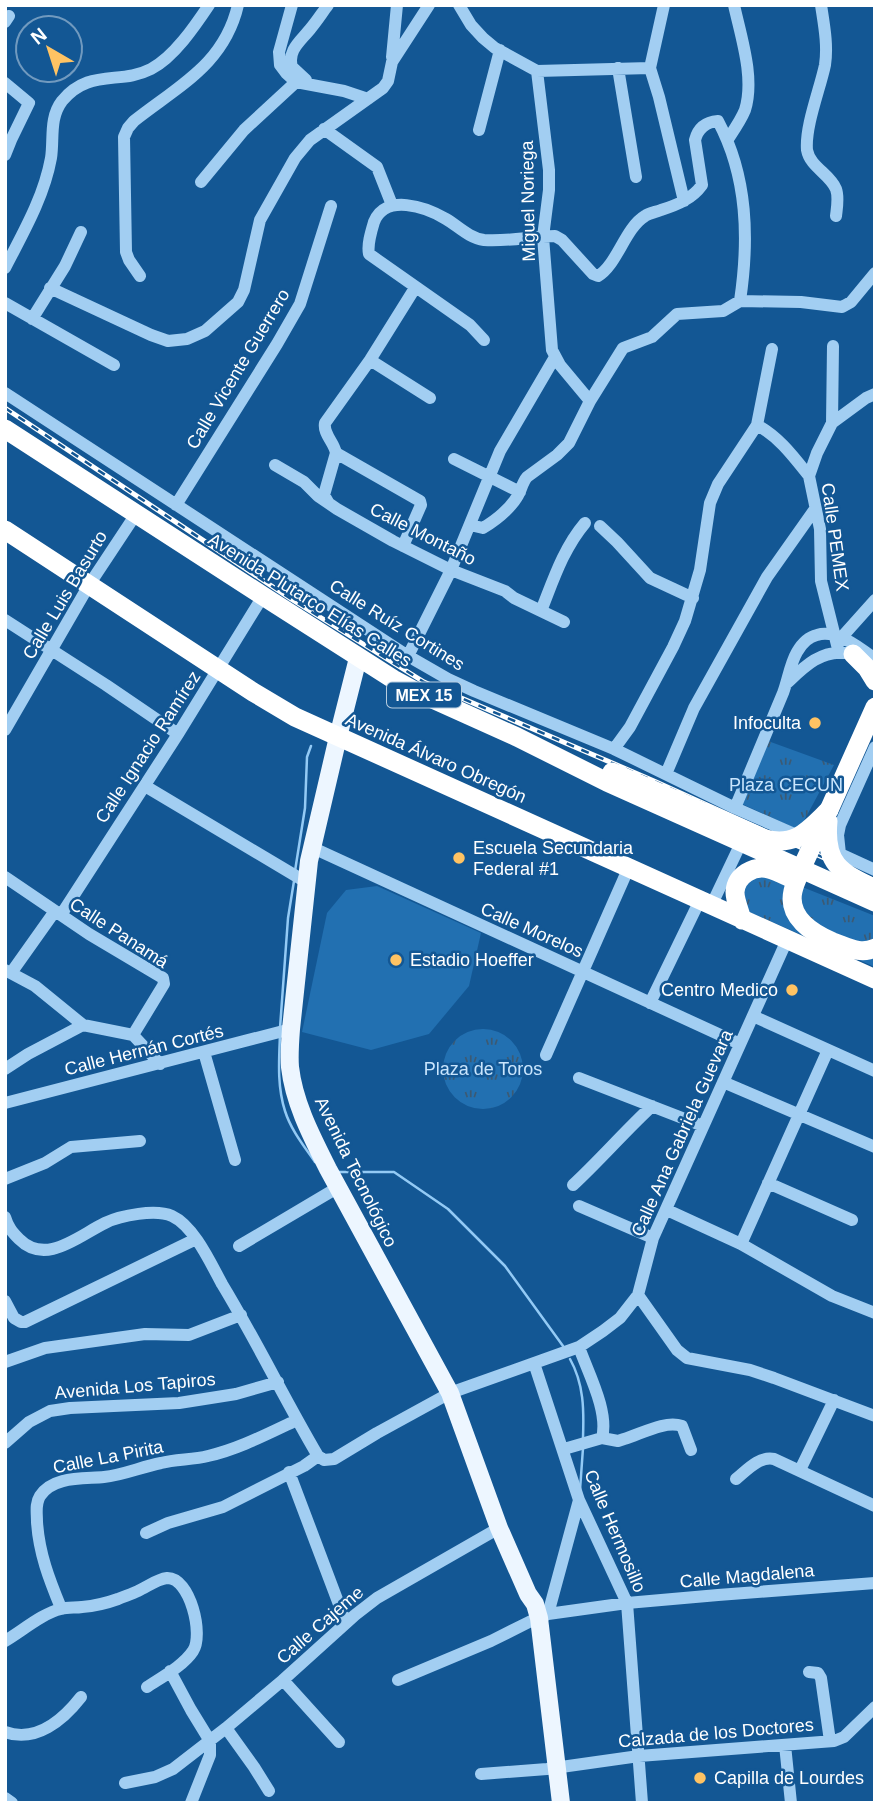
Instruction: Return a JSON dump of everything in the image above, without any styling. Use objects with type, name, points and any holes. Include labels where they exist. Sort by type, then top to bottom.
[{"type":"highway","name":"Avenida Plutarco Elías Calles","points":[[5,429],[262,597],[415,691],[741,843],[874,910]]},
{"type":"highway","name":"Avenida Álvaro Obregón","points":[[5,530],[287,712],[875,979]]},
{"type":"highway","points":[[846,653],[867,668],[875,681]]},
{"type":"highway","points":[[875,707],[792,892],[792,906],[797,917],[826,939],[858,951],[866,952],[875,947]]},
{"type":"highway","points":[[517,737],[612,772],[776,842],[785,842],[802,835],[829,810]]},
{"type":"highway","points":[[829,810],[827,842],[831,858],[843,872],[875,889]]},
{"type":"highway","points":[[742,920],[736,900],[737,885],[747,872],[762,868],[874,910]]},
{"type":"main road","name":"Avenida Tecnológico","points":[[358,658],[311,847],[291,1029],[290,1069],[310,1133],[337,1188],[450,1393],[499,1528],[538,1622],[552,1768],[551,1803]]},
{"type":"main road","name":"Avenida Tecnológico","points":[[552,1768],[561,1803]]},
{"type":"street","points":[[5,268],[36,205],[50,162],[54,116],[61,103],[72,91],[86,82],[140,73],[155,67],[185,37],[209,5]]},
{"type":"street","points":[[140,276],[126,252],[124,137],[128,128],[142,115],[191,79],[211,60],[230,29],[238,5]]},
{"type":"street","points":[[292,5],[279,52],[286,74],[296,82],[368,99]]},
{"type":"street","points":[[312,85],[292,67],[291,54],[328,5]]},
{"type":"street","points":[[51,288],[168,341],[187,339],[205,331],[238,302],[244,290],[260,220],[295,158],[310,140],[383,88],[388,81],[397,5]]},
{"type":"street","points":[[391,62],[429,5]]},
{"type":"street","points":[[459,5],[477,31],[499,50],[537,71],[650,68]]},
{"type":"street","points":[[664,5],[650,68],[684,201]]},
{"type":"street","points":[[728,139],[744,111],[749,90],[749,76],[734,5]]},
{"type":"street","points":[[821,5],[827,47],[807,148],[812,161],[835,186],[836,216]]},
{"type":"street","points":[[479,130],[499,50]]},
{"type":"street","points":[[618,68],[636,177]]},
{"type":"street","name":"Miguel Noriega","points":[[537,71],[549,170],[543,237],[552,350],[590,401]]},
{"type":"street","points":[[201,182],[244,130],[296,82]]},
{"type":"street","points":[[5,83],[29,103],[5,155]]},
{"type":"street","points":[[484,340],[470,325],[369,254],[375,220],[380,212],[392,205],[432,212],[472,236],[485,240],[558,237],[598,276],[607,270],[630,232],[645,215],[696,194],[702,185],[695,140],[697,133],[710,122],[718,121],[728,139],[745,206],[745,267],[740,301]]},
{"type":"street","points":[[324,129],[377,167],[392,205]]},
{"type":"street","name":"Calle Vicente Guerrero","points":[[176,505],[300,304],[331,206]]},
{"type":"street","points":[[32,319],[65,266],[81,232]]},
{"type":"street","points":[[470,525],[484,528],[510,507],[520,492],[523,481],[569,443],[620,351],[626,346],[652,337],[677,314],[723,311],[740,301],[801,302],[842,307],[851,302],[875,273]]},
{"type":"street","points":[[328,502],[324,495],[336,453],[326,432],[326,423],[415,288]]},
{"type":"street","points":[[5,303],[114,365]]},
{"type":"street","name":"Calle PEMEX","points":[[834,346],[832,422],[809,476],[820,529],[821,581],[837,637],[846,653]]},
{"type":"street","points":[[614,749],[630,727],[685,621],[699,570],[710,503],[718,484],[757,425],[772,349]]},
{"type":"street","points":[[408,656],[451,570],[505,441],[555,357]]},
{"type":"street","points":[[370,360],[430,398]]},
{"type":"street","name":"Calle Ruíz Cortines","points":[[5,393],[408,656],[448,679],[614,749],[735,808],[875,870]]},
{"type":"street","points":[[832,422],[872,399]]},
{"type":"street","points":[[757,425],[779,439],[809,476]]},
{"type":"street","points":[[336,453],[420,501],[421,505],[403,546]]},
{"type":"street","points":[[454,459],[520,492]]},
{"type":"street","name":"Calle Montaño","points":[[275,464],[304,482],[337,509],[403,546],[451,570],[505,591],[564,622]]},
{"type":"street","points":[[666,774],[694,708],[767,577],[816,509]]},
{"type":"street","name":"Calle Luis Basurto","points":[[5,730],[89,585],[136,514]]},
{"type":"street","points":[[541,611],[561,561],[585,523]]},
{"type":"street","points":[[600,526],[650,578],[693,598]]},
{"type":"street","name":"Calle Ignacio Ramírez","points":[[8,971],[58,913],[145,786],[262,597]]},
{"type":"street","points":[[837,637],[875,600]]},
{"type":"street","points":[[5,620],[178,734]]},
{"type":"street","points":[[735,808],[786,684],[794,656],[800,647],[817,635],[837,637],[875,659]]},
{"type":"street","points":[[800,647],[808,663]]},
{"type":"street","points":[[786,684],[808,663],[828,654],[846,653],[875,659]]},
{"type":"street","points":[[840,854],[840,825],[875,747]]},
{"type":"street","points":[[145,786],[306,882]]},
{"type":"street","points":[[650,1003],[741,843]]},
{"type":"street","name":"Calle Morelos","points":[[311,847],[740,1044]]},
{"type":"street","points":[[546,1055],[629,867]]},
{"type":"street","name":"Calle Panamá","points":[[5,877],[163,978],[164,984],[133,1035]]},
{"type":"street","name":"Calle Ana Gabriela Guevara","points":[[146,1533],[168,1523],[223,1507],[304,1466],[318,1456],[324,1460],[334,1459],[450,1393],[579,1347],[620,1318],[638,1295],[653,1238],[787,940]]},
{"type":"street","points":[[8,971],[35,986],[83,1025],[133,1035],[160,1064]]},
{"type":"street","points":[[752,1016],[875,1071]]},
{"type":"street","points":[[5,1069],[83,1025]]},
{"type":"street","name":"Calle Hernán Cortés","points":[[5,1103],[291,1029]]},
{"type":"street","points":[[741,1244],[828,1050]]},
{"type":"street","points":[[205,1052],[235,1160]]},
{"type":"street","points":[[579,1079],[703,1126]]},
{"type":"street","points":[[723,1082],[875,1147]]},
{"type":"street","points":[[573,1185],[652,1106]]},
{"type":"street","points":[[5,1179],[45,1163],[71,1147],[140,1141]]},
{"type":"street","points":[[768,1183],[852,1220]]},
{"type":"street","points":[[239,1246],[337,1188]]},
{"type":"street","points":[[579,1206],[653,1238]]},
{"type":"street","points":[[667,1210],[741,1244],[832,1296],[875,1312]]},
{"type":"street","points":[[6,1225],[24,1244],[40,1251],[50,1251],[107,1222],[137,1214],[164,1213],[183,1223],[196,1239],[241,1315],[318,1456]]},
{"type":"street","points":[[5,1301],[14,1318],[25,1322],[196,1239]]},
{"type":"street","points":[[638,1295],[677,1350],[687,1358],[750,1370],[875,1416]]},
{"type":"street","points":[[5,1362],[57,1346],[145,1334],[189,1335],[241,1315]]},
{"type":"street","points":[[579,1347],[602,1414],[604,1428],[601,1438]]},
{"type":"street","name":"Calle Hermosillo","points":[[534,1363],[579,1500],[627,1603],[642,1803]]},
{"type":"street","name":"Avenida Los Tapiros","points":[[5,1443],[29,1422],[50,1411],[179,1403],[236,1394],[278,1382]]},
{"type":"street","points":[[800,1470],[834,1400]]},
{"type":"street","name":"Calle La Pirita","points":[[61,1608],[38,1539],[36,1505],[48,1486],[69,1480],[115,1476],[163,1462],[210,1456],[297,1420]]},
{"type":"street","points":[[564,1449],[601,1438],[618,1441],[663,1426],[678,1424],[682,1426],[691,1450]]},
{"type":"street","points":[[736,1479],[757,1462],[768,1458],[800,1470],[875,1506]]},
{"type":"street","points":[[289,1472],[346,1623]]},
{"type":"street","points":[[538,1622],[579,1500]]},
{"type":"street","name":"Calle Cajeme","points":[[125,1783],[163,1775],[183,1762],[377,1598],[499,1528]]},
{"type":"street","points":[[5,1641],[61,1608],[86,1607],[115,1600],[166,1578],[176,1580],[190,1600],[197,1628],[197,1641],[193,1651],[147,1687]]},
{"type":"street","name":"Calle Magdalena","points":[[398,1679],[538,1622],[627,1603],[875,1583]]},
{"type":"street","points":[[170,1671],[210,1741],[210,1755],[191,1803]]},
{"type":"street","points":[[809,1672],[818,1673],[821,1678],[830,1741]]},
{"type":"street","points":[[283,1680],[339,1742]]},
{"type":"street","points":[[5,1732],[22,1735],[43,1730],[66,1715],[81,1697]]},
{"type":"street","name":"Calzada de los Doctores","points":[[481,1774],[639,1756],[830,1741],[844,1737],[875,1707]]},
{"type":"street","points":[[226,1728],[269,1791]]},
{"type":"street","points":[[785,1745],[791,1803]]},
{"type":"street","points":[[5,1798],[12,1803]]},
{"type":"green space","name":"Plaza CECUN","points":[[768,741],[834,765],[799,830],[742,804]]},
{"type":"green space","points":[[762,871],[875,916],[875,967],[747,911],[743,880]]},
{"type":"green space","name":"Estadio Hoeffer","points":[[377,886],[481,933],[469,986],[429,1034],[371,1050],[302,1032],[327,913],[346,890]]},
{"type":"green space","name":"Plaza de Toros","points":[[483,1029],[498,1032],[511,1041],[520,1054],[523,1069],[520,1084],[511,1097],[498,1106],[483,1109],[468,1106],[455,1097],[446,1084],[443,1069],[446,1054],[455,1041],[468,1032]]},
{"type":"waterway","points":[[295,871],[305,808],[307,757],[311,746]]},
{"type":"waterway","points":[[280,1028],[288,918],[294,881]]},
{"type":"waterway","points":[[280,1035],[282,1102],[294,1131],[315,1162]]},
{"type":"waterway","points":[[337,1172],[394,1172],[448,1209],[505,1266],[563,1346]]},
{"type":"waterway","points":[[570,1359],[581,1388],[583,1438]]},
{"type":"waterway","points":[[580,1490],[583,1448]]},
{"type":"railway","points":[[5,408],[291,599],[424,682],[654,781],[875,881]]},
{"type":"place","name":"Infoculta","points":[[815,723]]},
{"type":"place","name":"Escuela Secundaria Federal #1","points":[[459,858]]},
{"type":"place","name":"Estadio Hoeffer","points":[[396,960]]},
{"type":"place","name":"Centro Medico","points":[[792,990]]},
{"type":"place","name":"Capilla de Lourdes","points":[[700,1778]]}]
